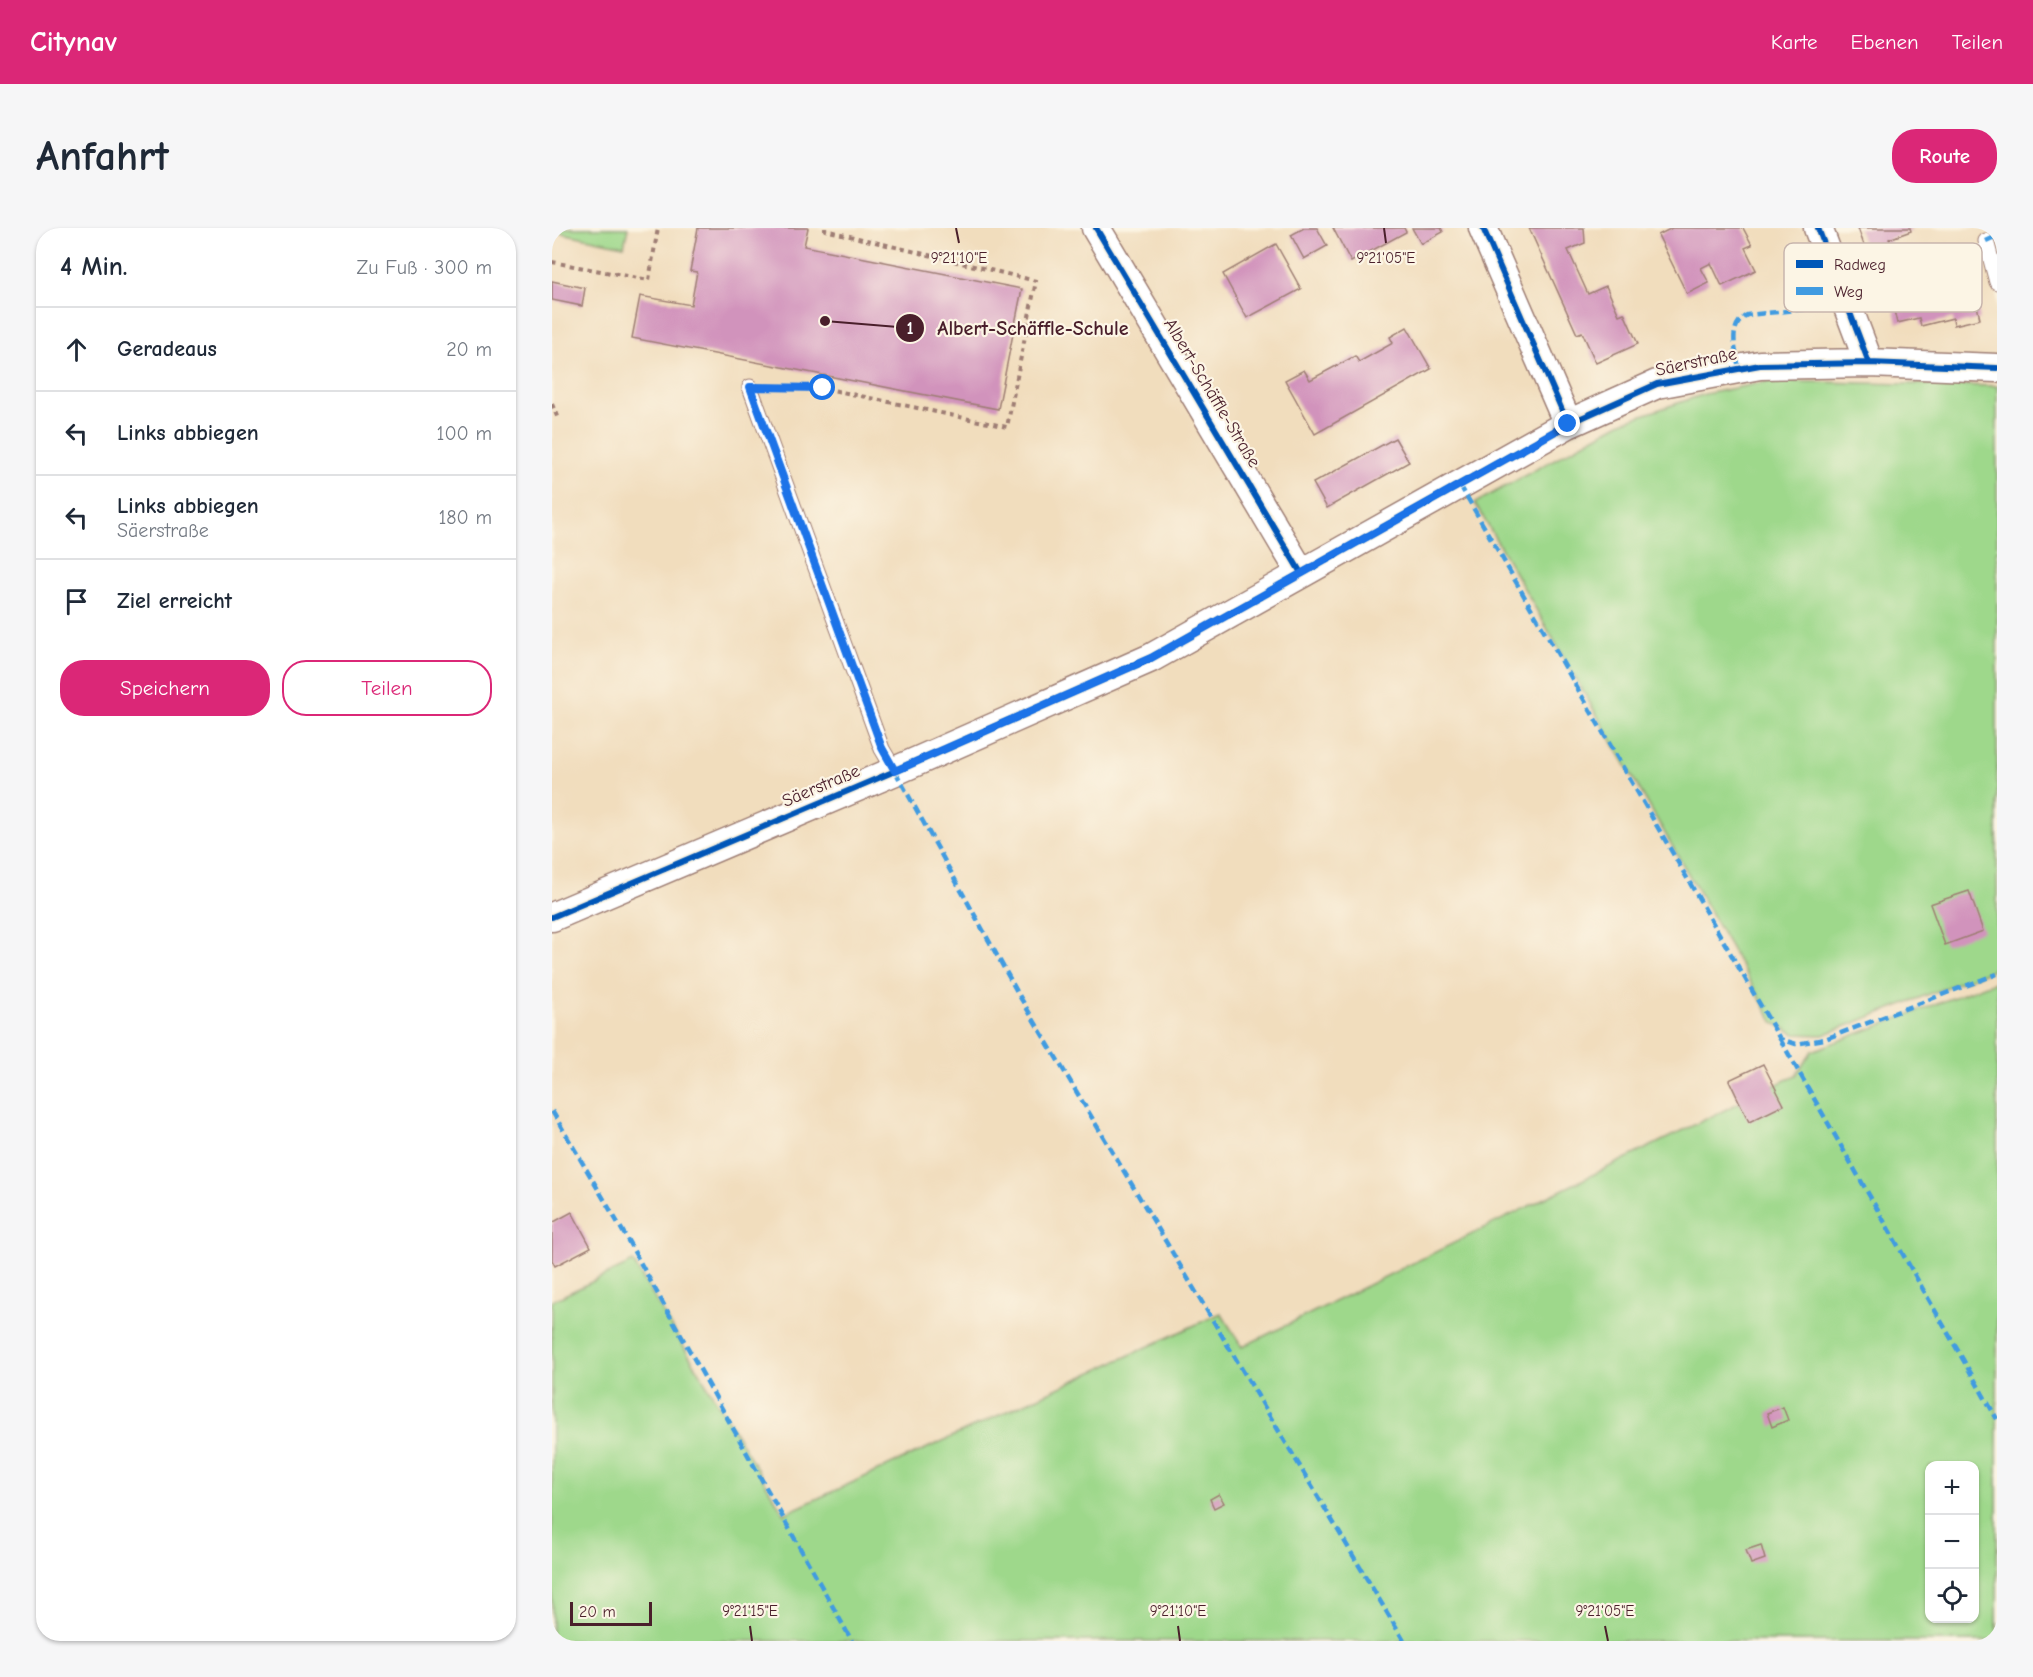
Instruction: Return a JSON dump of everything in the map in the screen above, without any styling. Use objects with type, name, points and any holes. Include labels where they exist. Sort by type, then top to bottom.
[{"type":"street","name":"Albert-Schäffle-Straße","points":[[1096,228],[1301,573]]},
{"type":"street","points":[[1483,228],[1568,424]]},
{"type":"street","points":[[1818,228],[1824,243]]},
{"type":"street","points":[[1850,312],[1869,363]]},
{"type":"street","name":"Säerstraße","points":[[552,917],[895,771],[1151,658],[1568,424],[1657,384],[1760,365],[1869,363],[1997,368]]},
{"type":"lane","points":[[1986,241],[1997,282]]},
{"type":"lane","points":[[750,387],[882,748],[895,771]]},
{"type":"path","points":[[552,262],[650,280],[658,228]]},
{"type":"path","points":[[750,387],[823,388],[1007,428],[1036,281],[825,230],[825,228]]},
{"type":"path","points":[[552,404],[558,419]]},
{"type":"green space","points":[[552,228],[628,228],[624,246],[552,231]]},
{"type":"green space","points":[[1770,381],[1997,386],[1997,968],[1823,1035],[1795,1034],[1774,1023],[1475,503],[1622,422],[1705,394]]},
{"type":"green space","points":[[1997,981],[1997,1641],[552,1641],[552,1301],[633,1262],[784,1514],[1221,1313],[1242,1347],[1796,1075],[1812,1051]]},
{"type":"building","points":[[698,228],[808,228],[804,246],[1022,289],[998,409],[632,338],[640,296],[691,305],[697,272],[690,271]]},
{"type":"building","points":[[1304,228],[1317,228],[1327,246],[1304,259],[1291,235]]},
{"type":"building","points":[[1333,228],[1404,228],[1406,232],[1351,262]]},
{"type":"building","points":[[1412,228],[1441,228],[1443,232],[1421,244]]},
{"type":"building","points":[[1529,228],[1584,228],[1585,243],[1568,250],[1588,294],[1606,286],[1619,315],[1624,313],[1638,344],[1596,363],[1582,332],[1577,334]]},
{"type":"building","points":[[1672,228],[1743,228],[1752,245],[1745,248],[1756,270],[1722,286],[1711,263],[1701,268],[1709,283],[1687,294],[1658,235]]},
{"type":"building","points":[[1858,228],[1910,228],[1911,231],[1889,239],[1890,243],[1863,243]]},
{"type":"building","points":[[1276,244],[1301,289],[1247,318],[1223,274]]},
{"type":"building","points":[[552,281],[585,288],[582,306],[552,300]]},
{"type":"building","points":[[1894,312],[1978,312],[1980,319],[1954,325],[1953,318],[1921,326],[1919,318],[1897,323]]},
{"type":"building","points":[[1407,327],[1431,369],[1315,434],[1285,380],[1304,370],[1310,380],[1355,356],[1359,362],[1393,343],[1390,337]]},
{"type":"building","points":[[1395,438],[1409,462],[1327,508],[1313,483]]},
{"type":"building","points":[[1969,891],[1983,931],[1945,945],[1930,904]]},
{"type":"building","points":[[1763,1064],[1784,1105],[1749,1122],[1729,1080]]},
{"type":"building","points":[[572,1212],[591,1247],[555,1266],[552,1260],[552,1223]]},
{"type":"building","points":[[1783,1407],[1788,1420],[1772,1427],[1767,1413]]},
{"type":"building","points":[[1219,1494],[1224,1503],[1214,1508],[1210,1499]]},
{"type":"building","points":[[1761,1545],[1765,1559],[1751,1564],[1746,1550]]},
{"type":"marked path","points":[[1986,241],[1997,236]]},
{"type":"marked path","points":[[1739,369],[1734,339],[1737,325],[1747,315],[1784,311]]},
{"type":"marked path","points":[[1460,485],[1780,1039],[1796,1044],[1825,1039],[1997,974]]},
{"type":"marked path","points":[[895,771],[1020,997],[1404,1641]]},
{"type":"marked path","points":[[1780,1039],[1997,1419]]},
{"type":"marked path","points":[[552,1111],[622,1230],[852,1641]]},
{"type":"cycle path","points":[[1096,228],[1301,573]]},
{"type":"cycle path","points":[[1483,228],[1568,424]]},
{"type":"cycle path","points":[[1818,228],[1824,243]]},
{"type":"cycle path","points":[[1850,312],[1869,363]]},
{"type":"cycle path","points":[[552,917],[895,771],[1151,658],[1568,424],[1657,384],[1760,365],[1869,363],[1997,368]]},
{"type":"place","name":"Albert-Schäffle-Schule","points":[[825,321]]},
{"type":"route","points":[[823,388],[750,387],[882,748],[895,771],[1151,658],[1568,424]]}]
